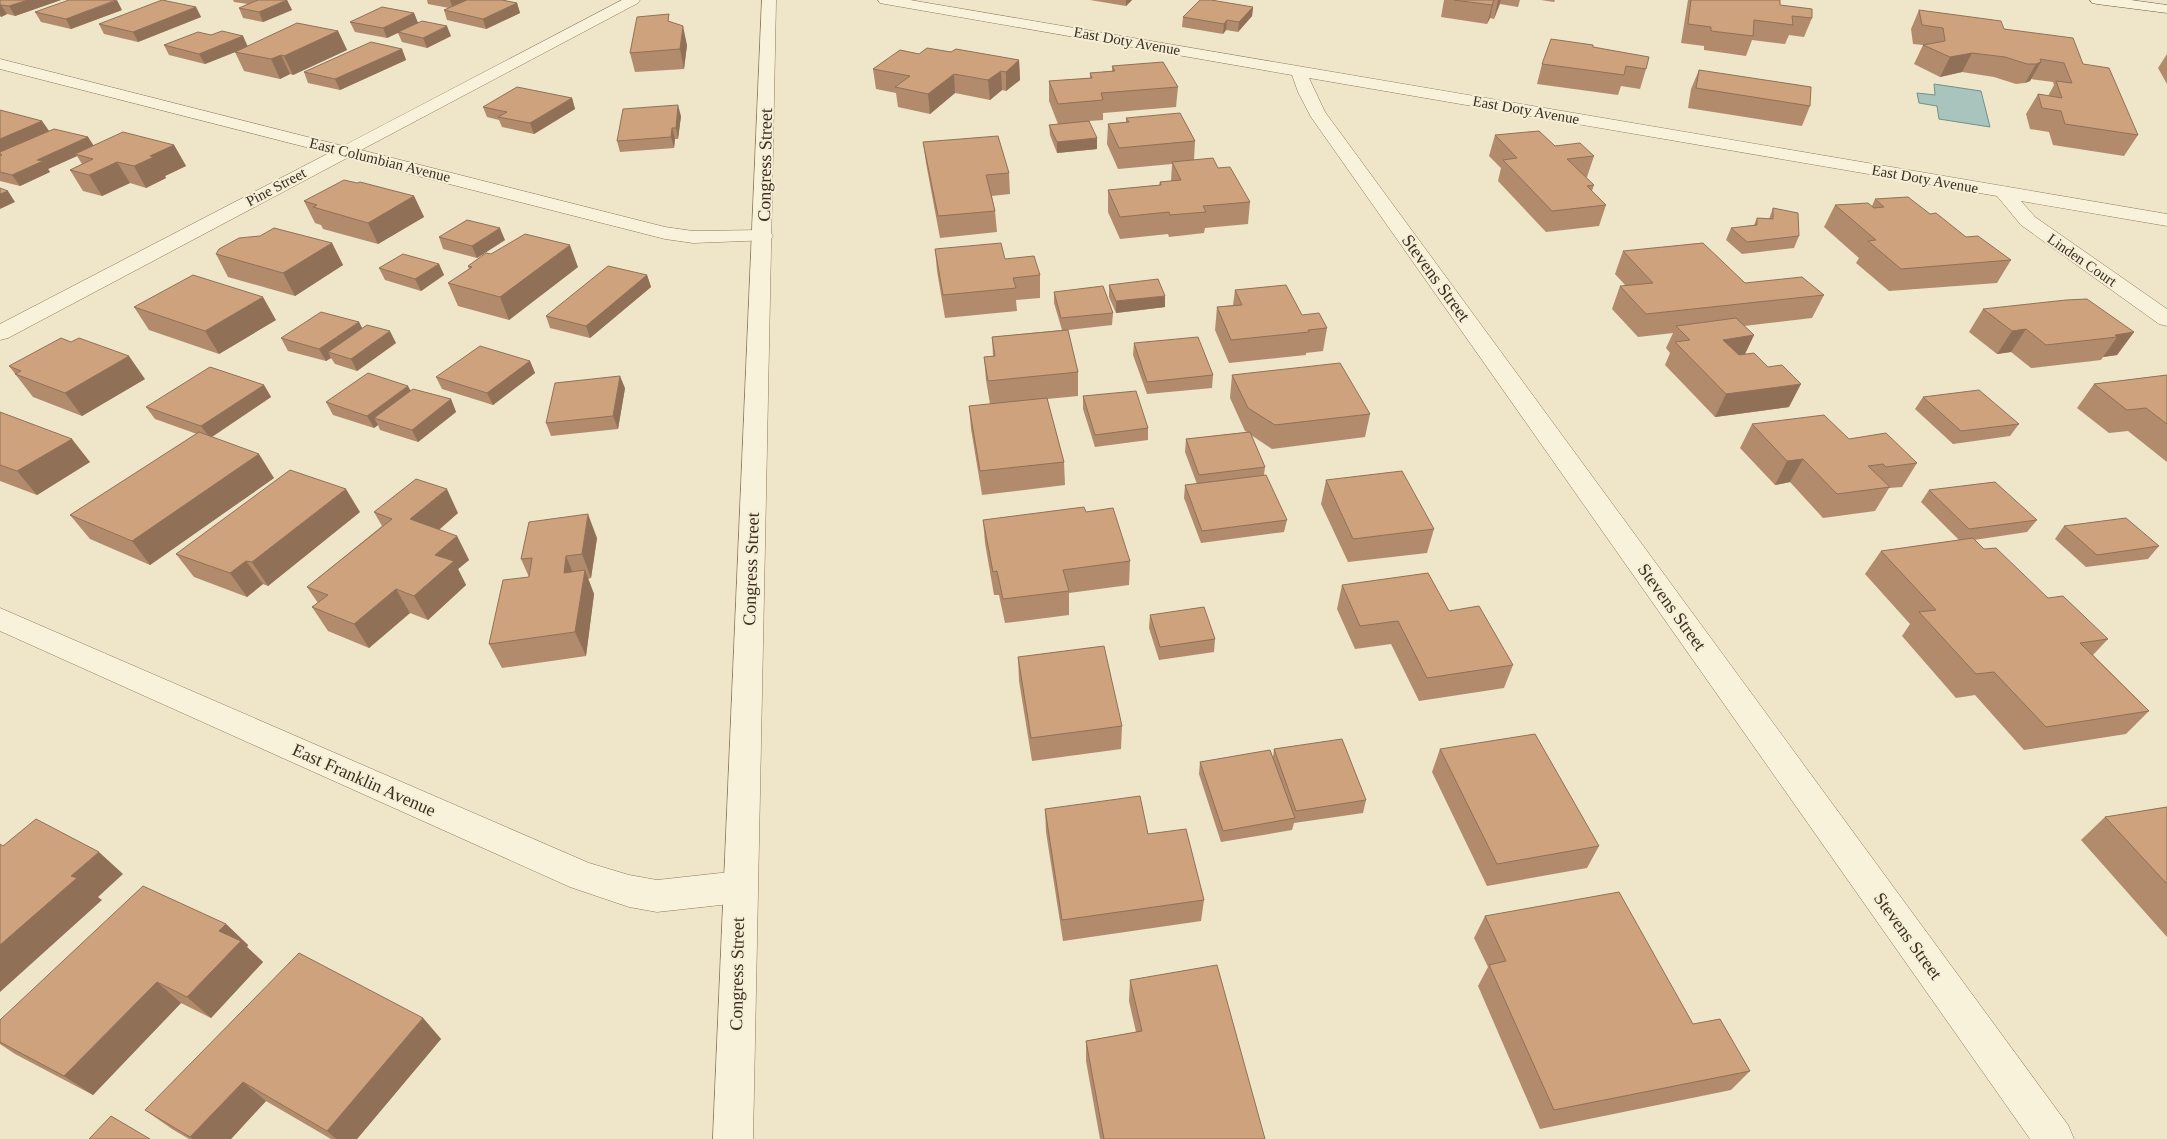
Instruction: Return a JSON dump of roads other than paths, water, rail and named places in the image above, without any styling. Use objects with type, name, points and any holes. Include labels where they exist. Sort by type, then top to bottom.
[{"type":"street","name":"Pine Street","points":[[0,333],[633,0]]},
{"type":"street","name":"Congress Street","points":[[733,1139],[739,887],[763,236],[769,0]]},
{"type":"street","name":"East Doty Avenue","points":[[885,0],[2167,220]]},
{"type":"street","points":[[2097,0],[2167,9]]},
{"type":"street","name":"East Columbian Avenue","points":[[0,64],[665,233],[693,237],[763,236]]},
{"type":"street","name":"Stevens Street","points":[[1299,71],[1306,92],[1317,113],[2054,1139]]},
{"type":"street","name":"Linden Court","points":[[2004,193],[2028,220],[2068,251],[2167,319]]},
{"type":"street","name":"East Franklin Avenue","points":[[0,619],[582,876],[630,891],[658,896],[739,887]]},
{"type":"water","points":[[1934,84],[1981,91],[1990,127],[1939,119],[1937,106],[1919,103],[1917,93],[1935,95]]}]
